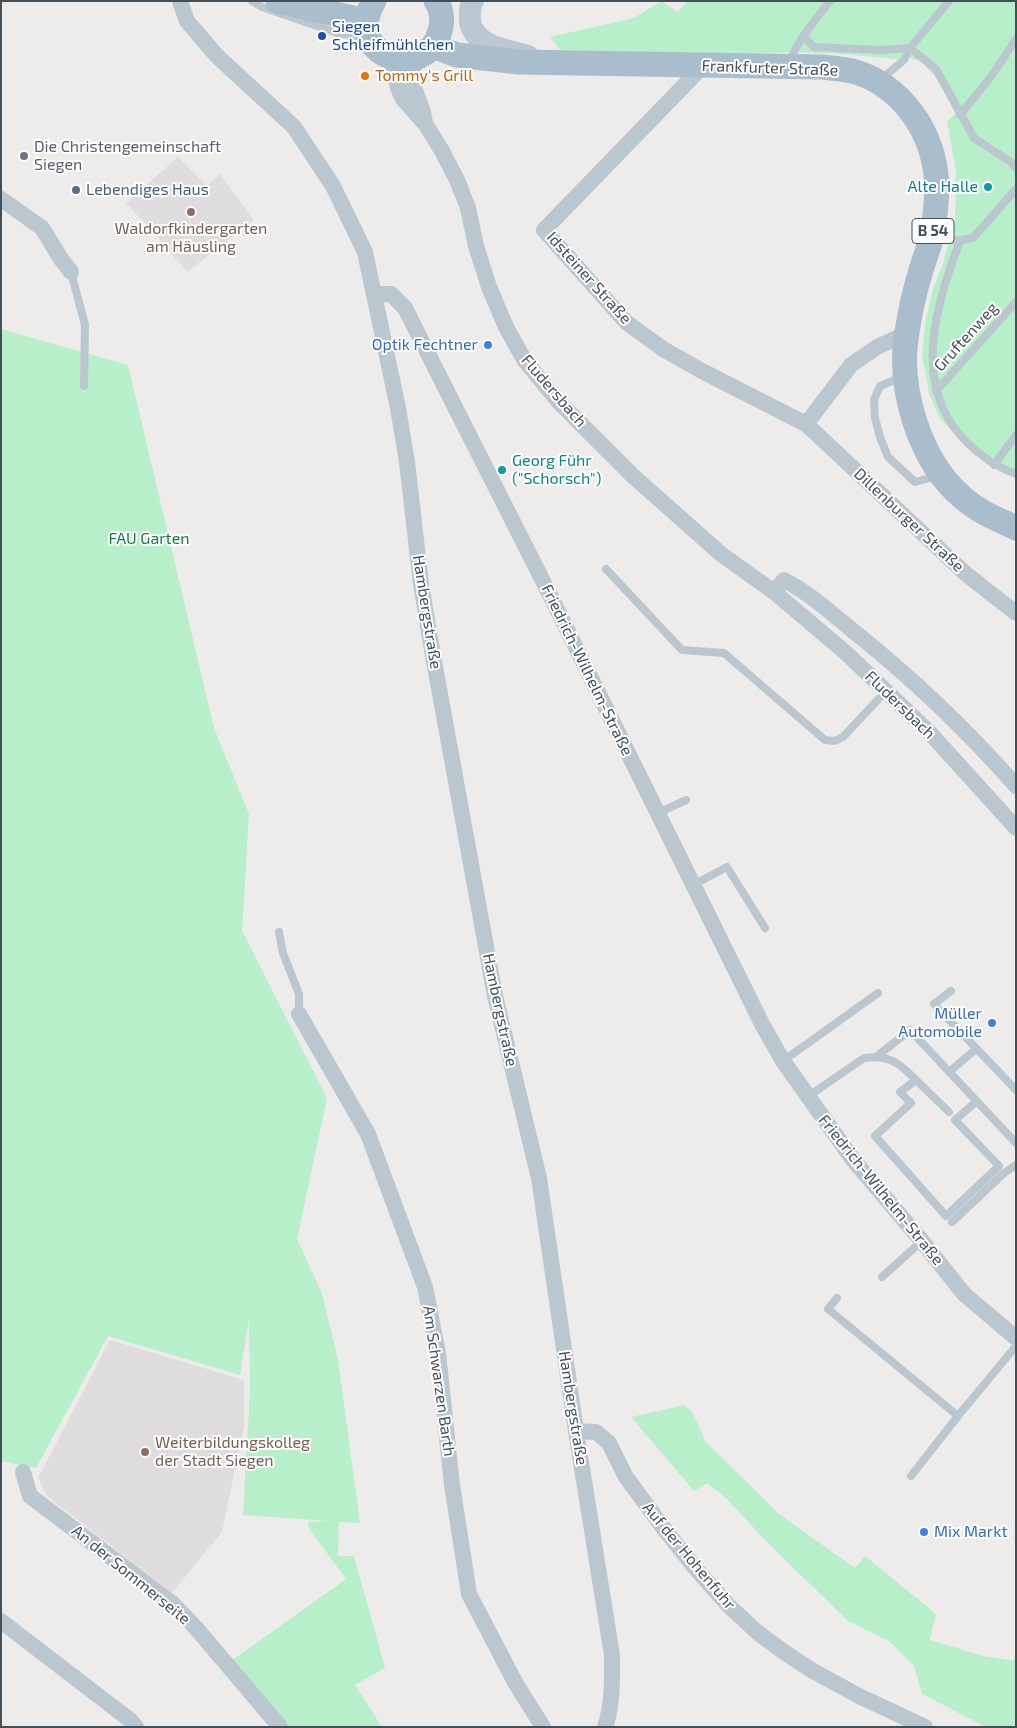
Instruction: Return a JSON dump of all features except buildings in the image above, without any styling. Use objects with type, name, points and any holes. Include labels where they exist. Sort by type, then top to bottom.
[{"type":"main road","points":[[278,1],[370,20]]},
{"type":"main road","points":[[473,1],[470,15],[471,26],[474,33],[487,44],[553,63]]},
{"type":"main road","name":"B 54","points":[[370,20],[376,48],[428,28]]},
{"type":"main road","name":"Frankfurter Straße","points":[[428,28],[458,55],[502,61],[822,67],[853,71],[879,81],[908,106],[923,130],[934,162],[937,190],[933,232],[920,272],[906,334],[905,374],[909,402],[917,428],[928,452],[942,474],[962,498],[986,515],[1016,528]]},
{"type":"street","points":[[180,1],[187,21],[217,56],[294,127],[314,156],[333,186],[365,252],[374,294]]},
{"type":"street","name":"Fludersbach","points":[[428,28],[398,88],[402,98],[426,126],[442,151],[456,180],[468,208],[476,246],[489,287],[506,327],[525,361],[558,401],[633,476],[721,554],[806,594],[918,686],[983,749],[1016,786]]},
{"type":"street","name":"Fludersbach","points":[[426,126],[413,85],[428,28]]},
{"type":"street","name":"Idsteiner Straße","points":[[704,65],[544,230],[626,322],[663,348],[700,370],[806,424]]},
{"type":"street","points":[[1,199],[42,228],[71,272]]},
{"type":"street","name":"Friedrich-Wilhelm-Straße","points":[[374,294],[391,294],[405,308],[763,1026],[783,1061],[854,1161],[964,1294],[1016,1338]]},
{"type":"street","name":"Hambergstraße","points":[[374,294],[398,408],[407,462],[421,584],[468,852],[495,996],[539,1178],[576,1431],[612,1655],[610,1706],[605,1727]]},
{"type":"street","points":[[806,424],[851,365],[877,347],[906,334]]},
{"type":"street","name":"Dillenburger Straße","points":[[806,424],[966,574],[1016,613]]},
{"type":"street","name":"Fludersbach","points":[[777,580],[844,652],[930,732],[1016,828]]},
{"type":"street","name":"Am Schwarzen Barth","points":[[299,1014],[368,1134],[425,1287],[438,1353],[452,1485],[469,1594],[516,1684],[543,1727]]},
{"type":"street","name":"Auf der Hohenfuhr","points":[[576,1431],[596,1432],[609,1443],[626,1477],[665,1530],[728,1605],[757,1632],[813,1671],[859,1696],[925,1727]]},
{"type":"street","name":"An der Sommerseite","points":[[23,1472],[30,1496],[173,1604],[196,1628],[280,1727]]},
{"type":"street","points":[[1,1620],[99,1695],[136,1727]]},
{"type":"lane","points":[[252,1],[262,7],[337,33],[370,20]]},
{"type":"lane","points":[[788,66],[793,52],[803,36],[830,1]]},
{"type":"lane","points":[[879,81],[904,60],[910,48],[949,1]]},
{"type":"lane","points":[[803,36],[814,47],[879,50],[910,48],[936,69],[974,138],[1011,162],[1016,168]]},
{"type":"lane","points":[[960,115],[993,74],[1016,39]]},
{"type":"lane","points":[[933,232],[955,241],[973,238],[1016,189]]},
{"type":"lane","points":[[960,241],[946,279],[937,316],[933,342],[936,391],[951,425],[968,444],[994,465],[1016,474]]},
{"type":"lane","points":[[71,272],[85,325],[84,386]]},
{"type":"lane","name":"Gruftenweg","points":[[936,391],[1016,302]]},
{"type":"lane","points":[[905,374],[899,379],[880,386],[874,400],[875,418],[880,437],[888,457],[915,482],[942,474]]},
{"type":"lane","points":[[994,465],[1016,435]]},
{"type":"lane","points":[[606,569],[682,650],[724,653],[825,740],[835,741],[843,737],[886,691]]},
{"type":"lane","points":[[658,813],[686,800]]},
{"type":"lane","points":[[693,885],[727,867],[765,928]]},
{"type":"lane","points":[[279,932],[283,953],[299,994],[299,1014]]},
{"type":"lane","points":[[951,991],[934,1004],[1016,1090]]},
{"type":"lane","points":[[783,1061],[878,993]]},
{"type":"lane","points":[[876,1057],[910,1030],[1016,1143]]},
{"type":"lane","points":[[949,1072],[976,1049]]},
{"type":"lane","points":[[807,1097],[864,1058],[887,1057],[899,1063],[949,1112]]},
{"type":"lane","points":[[916,1080],[900,1092],[910,1103],[876,1136],[946,1216],[999,1166],[955,1120],[976,1102]]},
{"type":"lane","points":[[952,1222],[1004,1173],[1016,1165]]},
{"type":"lane","points":[[882,1277],[922,1241]]},
{"type":"lane","points":[[837,1298],[828,1309],[958,1416]]},
{"type":"lane","points":[[911,1476],[1016,1346]]},
{"type":"shaded area","name":"Waldorfkindergarten am Häusling","points":[[178,157],[207,186],[220,174],[254,220],[187,272],[126,203]]},
{"type":"shaded area","name":"Weiterbildungskolleg der Stadt Siegen","points":[[110,1340],[244,1380],[244,1427],[222,1532],[172,1593],[48,1497],[38,1478]]},
{"type":"green space","points":[[661,1],[678,12],[687,1],[1016,1],[1016,478],[987,465],[940,419],[929,393],[922,355],[926,319],[933,289],[943,263],[955,219],[956,170],[947,121],[955,114],[943,86],[923,63],[908,57],[904,60],[843,54],[793,52],[748,54],[560,50],[550,37],[634,18]]},
{"type":"green space","name":"FAU Garten","points":[[1,329],[128,365],[214,728],[249,814],[242,931],[327,1098],[297,1239],[322,1293],[338,1360],[360,1523],[339,1522],[338,1556],[354,1556],[385,1668],[355,1685],[382,1727],[287,1727],[231,1661],[346,1579],[308,1527],[309,1522],[328,1521],[243,1515],[250,1390],[249,1319],[240,1375],[108,1336],[36,1468],[1,1461]]},
{"type":"green space","points":[[685,1405],[692,1412],[706,1442],[779,1514],[855,1568],[865,1556],[936,1614],[930,1640],[983,1656],[1016,1661],[1016,1727],[986,1727],[922,1694],[914,1666],[890,1642],[848,1621],[767,1542],[726,1498],[707,1483],[694,1491],[631,1417]]},
{"type":"place","name":"Siegen Schleifmühlchen","points":[[322,36]]},
{"type":"place","name":"Tommy's Grill","points":[[365,76]]},
{"type":"place","name":"Die Christengemeinschaft Siegen","points":[[24,156]]},
{"type":"place","name":"Alte Halle","points":[[988,187]]},
{"type":"place","name":"Lebendiges Haus","points":[[76,190]]},
{"type":"place","name":"Waldorfkindergarten am Häusling","points":[[191,212]]},
{"type":"place","name":"Optik Fechtner","points":[[488,345]]},
{"type":"place","name":"Georg Führ (\"Schorsch\")","points":[[502,470]]},
{"type":"place","name":"Müller Automobile","points":[[992,1023]]},
{"type":"place","name":"Weiterbildungskolleg der Stadt Siegen","points":[[145,1452]]},
{"type":"place","name":"Mix Markt","points":[[924,1532]]}]
